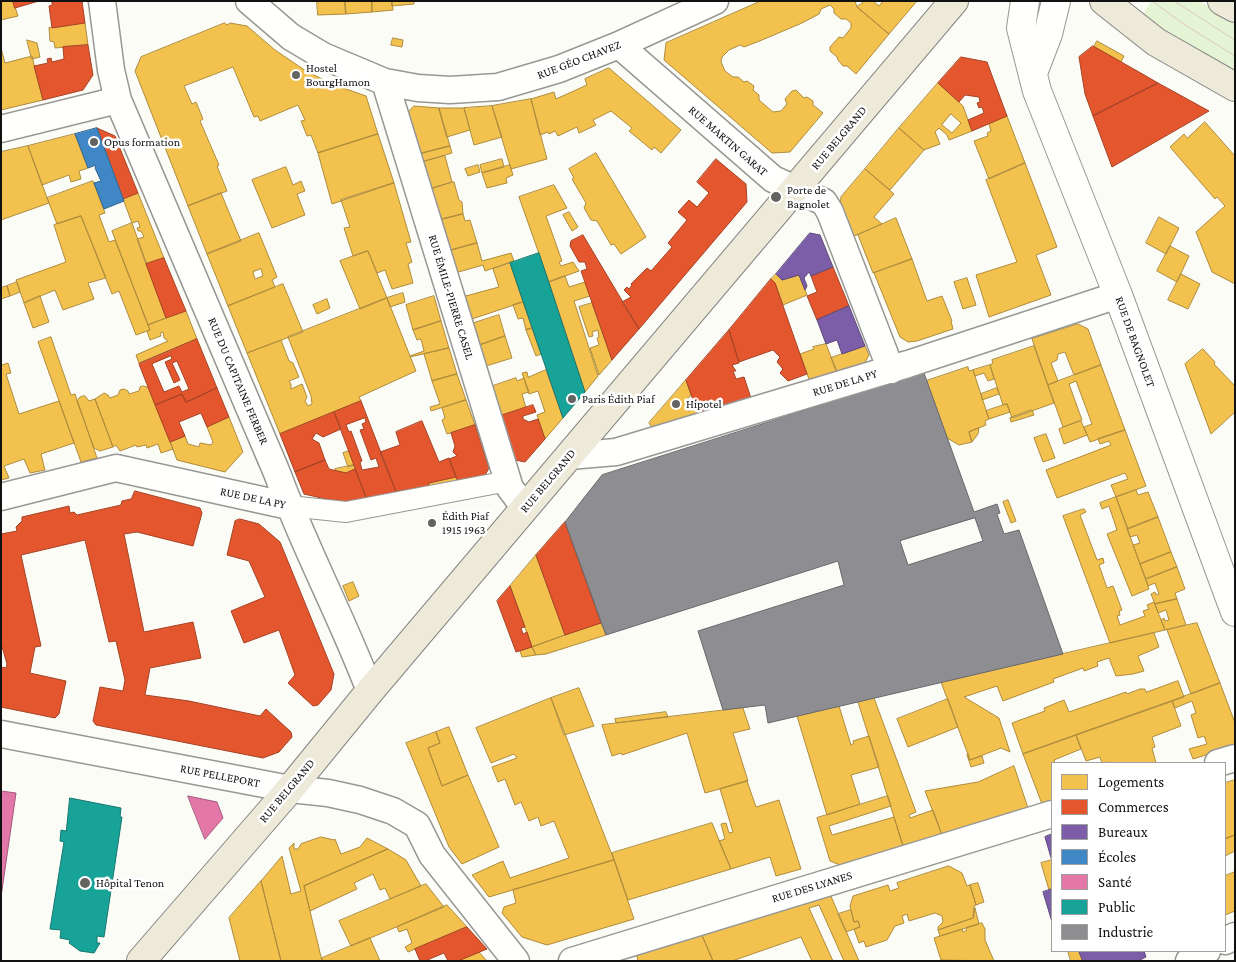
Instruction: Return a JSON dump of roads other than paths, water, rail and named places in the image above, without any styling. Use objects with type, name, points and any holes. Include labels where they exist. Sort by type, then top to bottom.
[{"type":"main road","name":"RUE BELGRAND","points":[[141,961],[290,789],[370,690],[954,1]]},
{"type":"main road","points":[[1104,1],[1156,42],[1235,87]]},
{"type":"main road","points":[[1222,1],[1235,8]]},
{"type":"street","name":"RUE DU CAPITAINE FERBER","points":[[102,1],[111,70],[118,100],[277,473],[289,506],[360,663],[370,690]]},
{"type":"street","name":"RUE GÉO CHAVEZ","points":[[249,1],[291,37],[323,56],[385,82],[418,88],[450,90],[498,87],[559,70],[715,1]]},
{"type":"street","name":"RUE DE BAGNOLET","points":[[1025,1],[1021,28],[1037,91],[1118,295],[1235,612]]},
{"type":"street","points":[[1033,72],[1048,34],[1056,1]]},
{"type":"street","name":"RUE MARTIN GARAT","points":[[619,45],[773,179],[824,202],[830,212],[891,370]]},
{"type":"street","name":"RUE ÉMILE-PIERRE CASEL","points":[[385,82],[510,488],[525,508]]},
{"type":"street","points":[[1,129],[118,100]]},
{"type":"street","name":"RUE DE LA PY","points":[[569,456],[616,452],[891,370],[1118,295]]},
{"type":"street","name":"RUE DE LA PY","points":[[1,497],[116,468],[289,506],[346,512],[508,481]]},
{"type":"street","name":"RUE PELLEPORT","points":[[1,734],[290,789],[328,793],[360,800],[394,811],[417,825],[432,855],[516,961]]},
{"type":"street","points":[[1221,762],[1235,758]]},
{"type":"street","name":"RUE DES LYANES","points":[[572,961],[1051,814]]},
{"type":"street","points":[[1189,961],[1205,952]]},
{"type":"tram line","points":[[1152,1],[1185,25],[1235,56]]},
{"type":"tram line","points":[[1174,1],[1235,40]]},
{"type":"place","name":"Hostel BourgHamon","points":[[296,75]]},
{"type":"place","name":"Opus formation","points":[[94,142]]},
{"type":"place","name":"Porte de Bagnolet","points":[[776,197]]},
{"type":"place","name":"Paris Édith Piaf","points":[[572,399]]},
{"type":"place","name":"Hipotel","points":[[676,404]]},
{"type":"place","name":"Édith Piaf 1915 1963","points":[[432,523]]},
{"type":"place","name":"Hôpital Tenon","points":[[85,883]]}]
